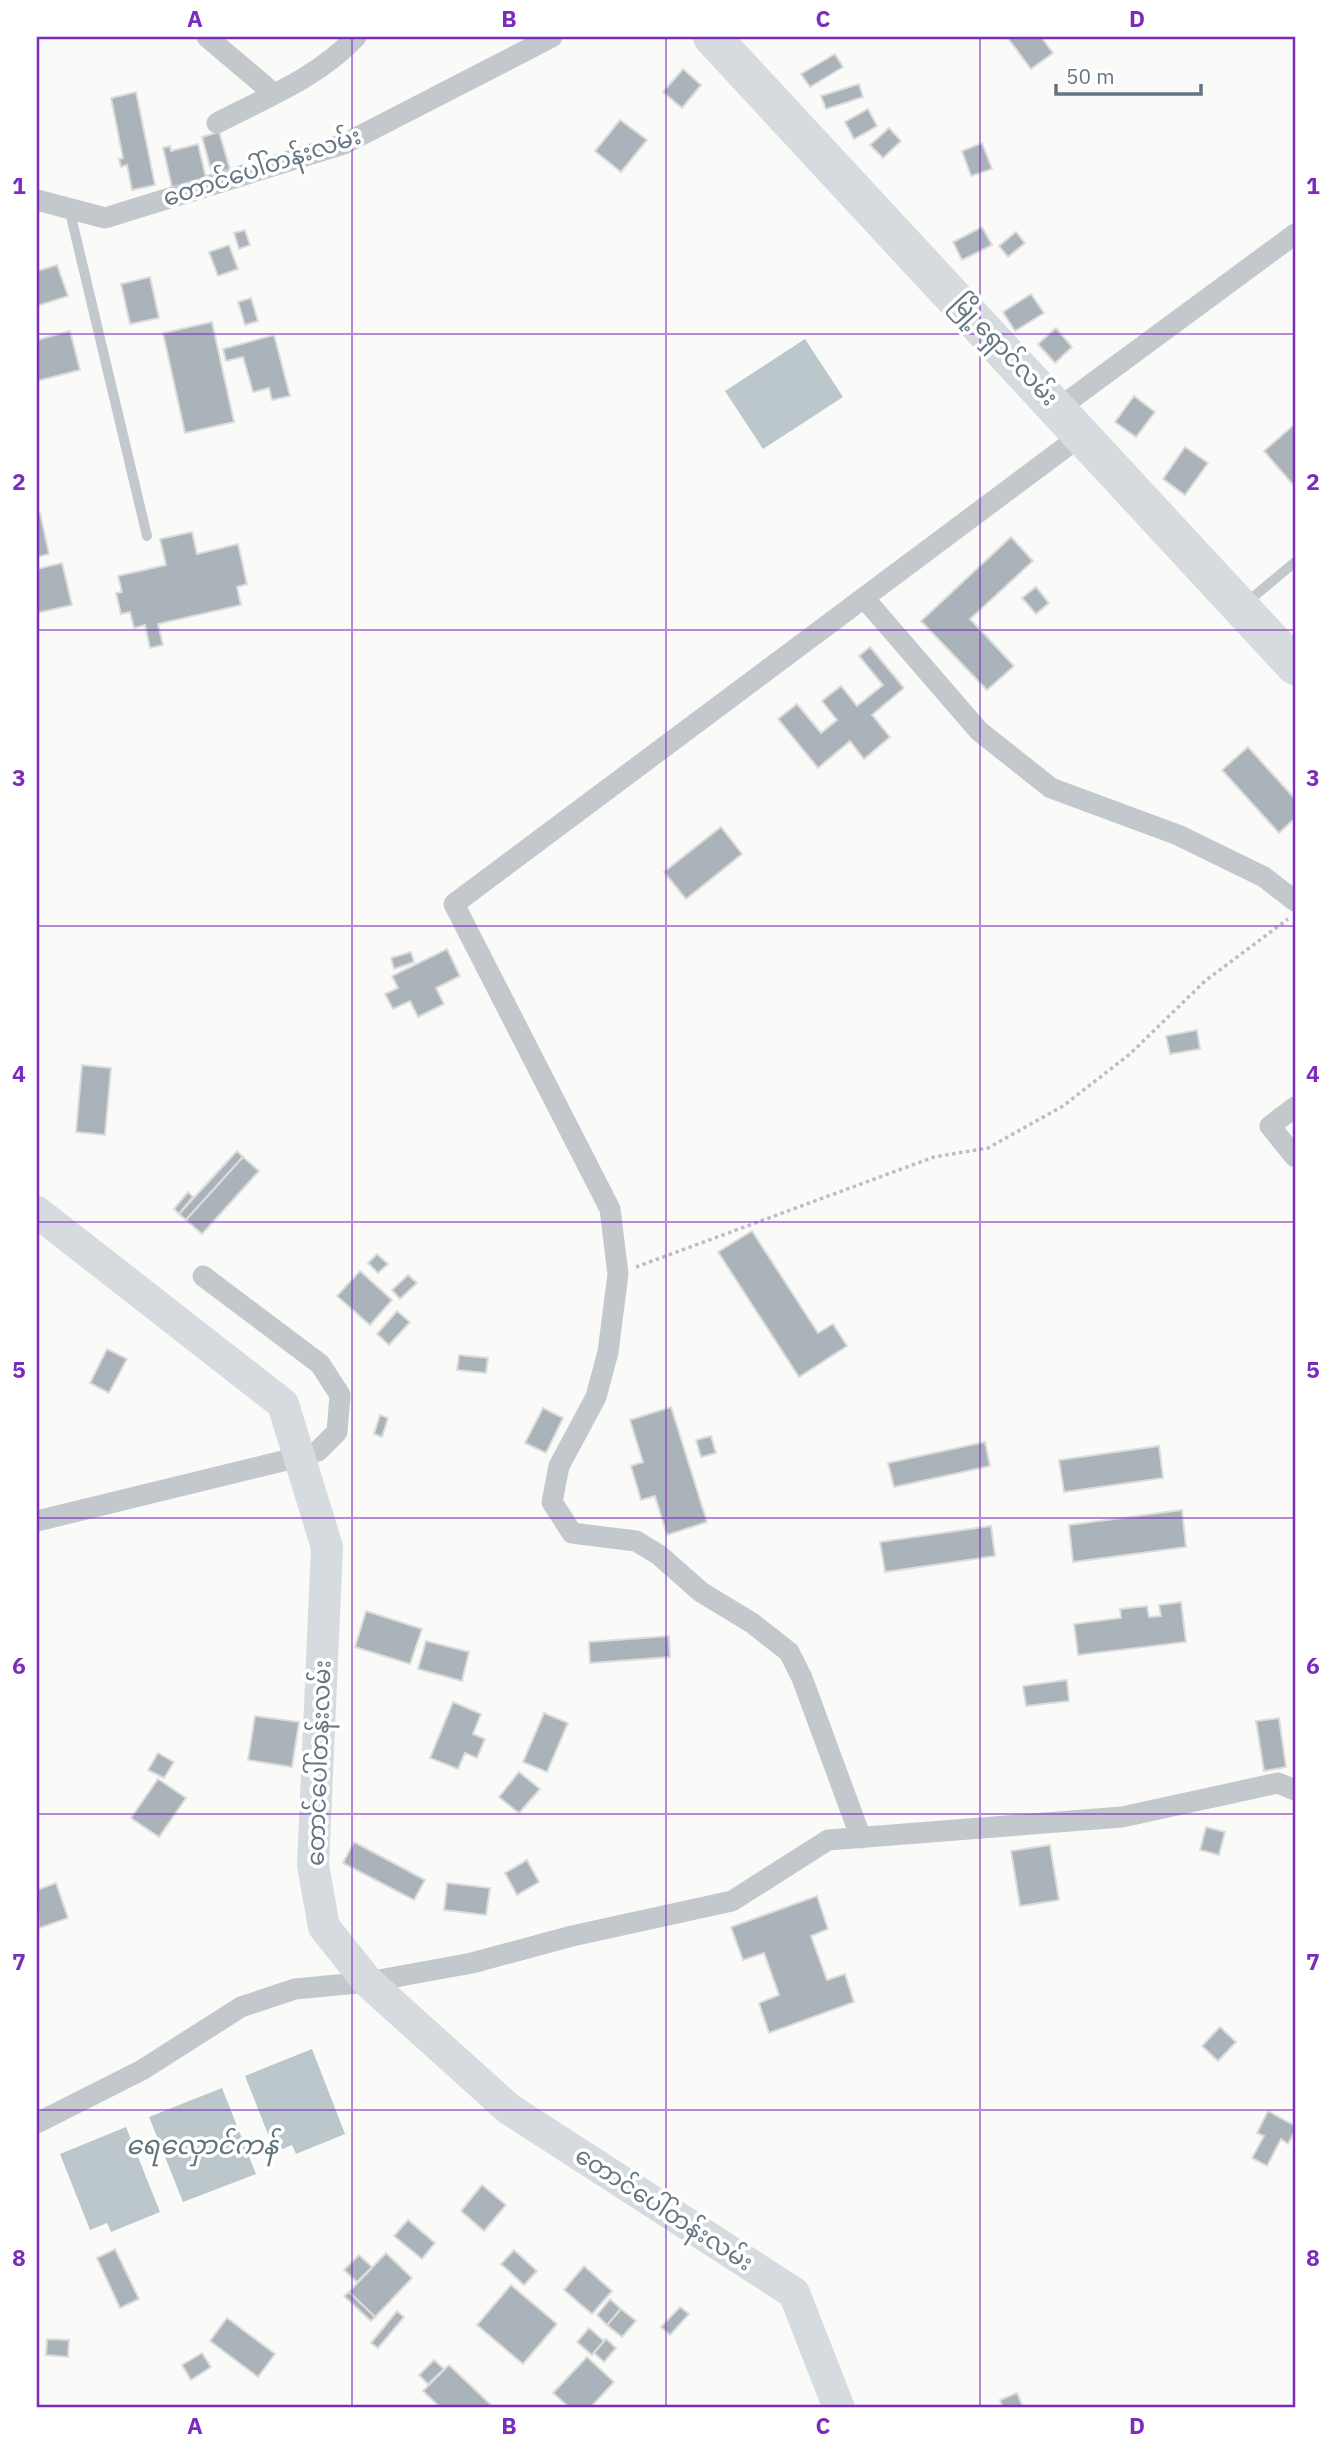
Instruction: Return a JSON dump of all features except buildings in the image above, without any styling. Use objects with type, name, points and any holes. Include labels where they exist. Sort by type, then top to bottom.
[{"type":"highway","name":"မြို့ရှောင်လမ်း","points":[[712,37],[1071,421],[1295,666]]},
{"type":"street","points":[[207,37],[273,93]]},
{"type":"street","points":[[217,123],[320,70],[356,37]]},
{"type":"street","name":"တောင်ပေါ်တန်းလမ်း","points":[[37,200],[105,218],[344,144],[552,37]]},
{"type":"street","points":[[861,1838],[802,1678],[789,1652],[752,1623],[701,1592],[659,1555],[636,1541],[572,1533],[552,1502],[559,1466],[596,1397],[608,1352],[618,1274],[610,1209],[454,904],[864,598],[1295,234]]},
{"type":"street","points":[[864,598],[979,730],[1051,788],[1178,835],[1264,877],[1295,901]]},
{"type":"street","points":[[1295,1107],[1270,1126],[1295,1157]]},
{"type":"street","name":"တောင်ပေါ်တန်းလမ်း","points":[[37,1212],[283,1404],[327,1547],[313,1865],[324,1927],[368,1982],[509,2109],[794,2293],[839,2408]]},
{"type":"street","points":[[37,1521],[299,1457],[317,1451],[337,1432],[340,1395],[320,1364],[203,1276]]},
{"type":"street","points":[[37,2123],[142,2070],[241,2007],[295,1989],[368,1982],[472,1963],[572,1936],[732,1901],[828,1840],[1122,1817],[1278,1783],[1295,1790]]},
{"type":"lane","points":[[69,208],[147,536]]},
{"type":"lane","points":[[1241,607],[1295,562]]},
{"type":"path","points":[[618,1274],[934,1157],[988,1148],[1063,1107],[1130,1054],[1205,981],[1295,913]]},
{"type":"water","points":[[805,339],[843,397],[763,449],[725,391]]},
{"type":"water","name":"ရေလှောင်ကန်","points":[[312,2049],[345,2134],[296,2154],[292,2145],[275,2152],[245,2076]]},
{"type":"water","name":"ရေလှောင်ကန်","points":[[222,2088],[256,2174],[183,2202],[149,2117]]},
{"type":"water","name":"ရေလှောင်ကန်","points":[[126,2127],[160,2212],[111,2232],[107,2223],[90,2230],[60,2154]]}]
